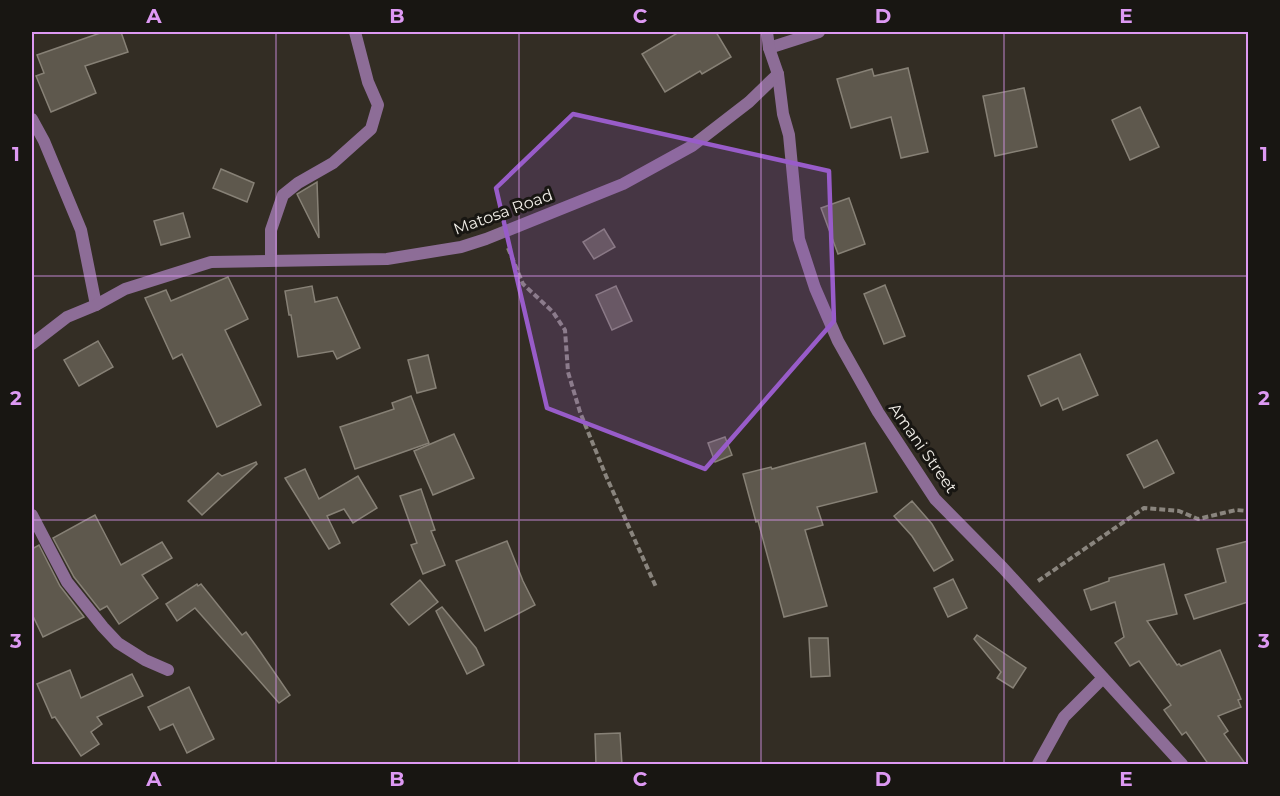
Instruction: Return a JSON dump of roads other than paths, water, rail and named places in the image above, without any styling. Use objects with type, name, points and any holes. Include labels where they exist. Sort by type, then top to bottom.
[{"type":"street","points":[[271,260],[271,230],[283,195],[298,183],[333,163],[371,129],[378,105],[368,82],[355,32]]},
{"type":"street","points":[[767,32],[769,48],[778,74]]},
{"type":"street","points":[[769,48],[819,32]]},
{"type":"street","name":"Matosa Road","points":[[32,344],[67,316],[96,305],[125,289],[211,262],[387,258],[461,247],[502,233],[623,184],[692,146],[749,102],[778,74]]},
{"type":"street","name":"Amani Street","points":[[778,74],[783,114],[789,135],[799,239],[815,288],[838,341],[878,412],[935,499],[1023,591],[1182,765]]},
{"type":"street","points":[[32,119],[44,141],[81,230],[96,305]]},
{"type":"street","points":[[32,515],[67,582],[118,643],[145,660],[168,670]]},
{"type":"street","points":[[1038,765],[1064,717],[1103,678]]}]
